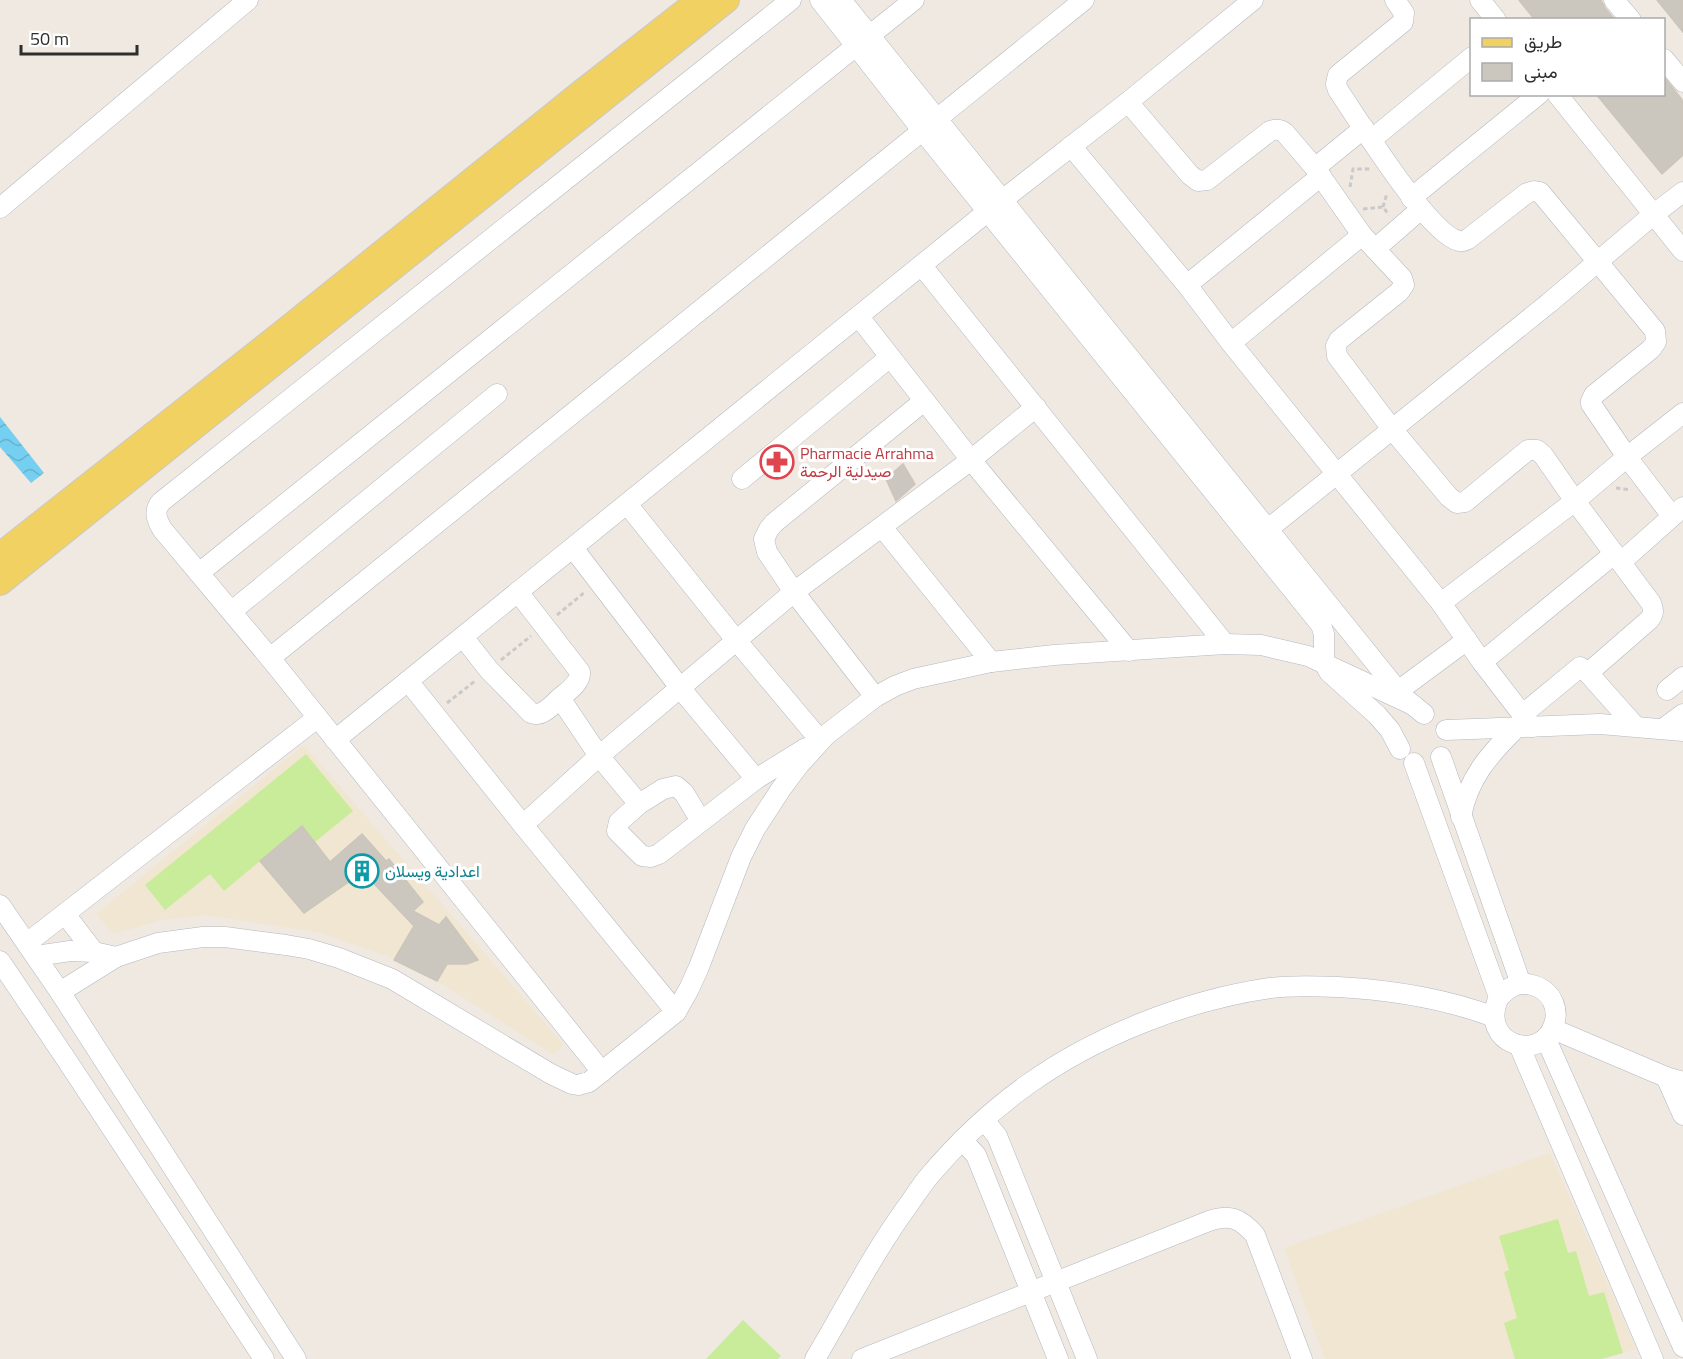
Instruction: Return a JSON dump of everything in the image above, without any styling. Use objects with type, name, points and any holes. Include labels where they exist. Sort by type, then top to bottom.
[{"type":"main road","points":[[0,555],[269,344],[699,0]]},
{"type":"main road","points":[[0,583],[727,0]]},
{"type":"street","points":[[0,208],[248,0]]},
{"type":"street","points":[[602,1072],[232,611],[162,529],[158,521],[157,509],[161,502],[790,0]]},
{"type":"street","points":[[820,0],[862,41],[1260,536],[1398,691],[1418,710]]},
{"type":"street","points":[[841,0],[862,41]]},
{"type":"street","points":[[199,573],[914,0]]},
{"type":"street","points":[[270,658],[1084,0]]},
{"type":"street","points":[[335,740],[1253,0]]},
{"type":"street","points":[[1395,0],[1404,13],[1403,22],[1338,75],[1336,84],[1416,203],[1452,238],[1464,241],[1527,193],[1537,191],[1543,194],[1657,336],[1652,349],[1594,394],[1591,401],[1592,407],[1627,457],[1678,514],[1487,658]]},
{"type":"street","points":[[1480,0],[1494,18]]},
{"type":"street","points":[[1614,0],[1629,18]]},
{"type":"street","points":[[1187,285],[1318,172],[1470,58]]},
{"type":"street","points":[[1665,60],[1683,82]]},
{"type":"street","points":[[1231,343],[1369,242],[1399,229],[1416,203],[1537,96]]},
{"type":"street","points":[[1559,96],[1683,251]]},
{"type":"street","points":[[1128,102],[1190,175],[1198,181],[1207,180],[1266,134],[1276,129],[1285,133],[1318,172],[1369,242],[1402,278],[1404,285],[1399,292],[1339,340],[1336,346],[1341,362],[1392,429],[1449,497],[1457,503],[1465,502],[1524,452],[1537,450],[1652,603],[1654,612],[1649,620],[1588,673]]},
{"type":"street","points":[[1071,146],[1187,285],[1231,343],[1441,603],[1467,640],[1487,658],[1526,719]]},
{"type":"street","points":[[1260,536],[1683,192]]},
{"type":"street","points":[[922,266],[1225,644]]},
{"type":"street","points":[[860,317],[971,460],[1129,651]]},
{"type":"street","points":[[742,479],[890,357]]},
{"type":"street","points":[[232,611],[497,394]]},
{"type":"street","points":[[875,697],[794,592],[767,552],[764,539],[774,523],[924,401]]},
{"type":"street","points":[[523,825],[599,756],[794,592],[971,460],[1036,407]]},
{"type":"street","points":[[1441,603],[1575,501],[1683,413]]},
{"type":"street","points":[[627,504],[736,640],[823,737]]},
{"type":"street","points":[[882,527],[991,662]]},
{"type":"street","points":[[701,821],[684,793],[676,786],[669,786],[639,804],[619,822],[617,831],[642,856],[651,858],[659,854],[756,779],[823,737],[875,697],[895,686],[913,679],[991,662],[1054,655],[1225,644],[1261,645],[1308,656],[1324,663],[1438,719],[1446,730],[1447,744],[1440,757],[1428,764],[1414,763],[1403,755],[1390,730],[1377,715],[1329,672],[1324,663],[1324,634],[1321,626],[1260,536]]},
{"type":"street","points":[[573,548],[681,688],[756,779]]},
{"type":"street","points":[[463,637],[524,708],[534,715],[540,715],[578,681],[580,672],[518,592]]},
{"type":"street","points":[[1398,691],[1467,640]]},
{"type":"street","points":[[1461,817],[1464,800],[1470,786],[1495,749],[1580,668],[1588,673],[1635,726]]},
{"type":"street","points":[[1667,690],[1683,677]]},
{"type":"street","points":[[408,681],[676,1012]]},
{"type":"street","points":[[560,698],[599,756],[639,804]]},
{"type":"street","points":[[1400,749],[1398,742],[1402,726],[1418,710]]},
{"type":"street","points":[[1446,730],[1526,719],[1673,729],[1683,714]]},
{"type":"street","points":[[31,950],[65,914],[317,718]]},
{"type":"street","points":[[60,992],[116,957],[158,943],[203,936],[225,937],[309,950],[339,958],[392,979],[564,1081],[578,1085],[584,1084],[676,1012],[696,974],[741,857],[755,829],[798,766],[823,737]]},
{"type":"street","points":[[1440,757],[1521,984]]},
{"type":"street","points":[[1414,763],[1499,997]]},
{"type":"street","points":[[0,905],[60,992],[296,1359]]},
{"type":"street","points":[[65,914],[94,952]]},
{"type":"street","points":[[31,950],[94,952],[116,957]]},
{"type":"street","points":[[0,961],[264,1359]]},
{"type":"street","points":[[1521,984],[1533,985],[1546,992],[1556,1009],[1556,1019],[1549,1034],[1533,1045],[1519,1046],[1509,1042],[1496,1028],[1494,1017],[1499,997],[1510,987],[1521,984]]},
{"type":"street","points":[[816,1359],[875,1255],[929,1176],[984,1120],[1027,1085],[1075,1054],[1120,1032],[1181,1009],[1227,996],[1272,988],[1316,986],[1404,994],[1467,1007],[1494,1017]]},
{"type":"street","points":[[1549,1034],[1674,1079],[1683,1114]]},
{"type":"street","points":[[1549,1034],[1683,1347]]},
{"type":"street","points":[[1519,1046],[1653,1359]]},
{"type":"street","points":[[984,1120],[997,1136],[1087,1359]]},
{"type":"street","points":[[962,1140],[976,1155],[1058,1359]]},
{"type":"street","points":[[862,1359],[1209,1221],[1228,1217],[1238,1220],[1255,1234],[1302,1359]]},
{"type":"path","points":[[1393,170],[1353,169],[1346,211],[1383,207],[1399,229]]},
{"type":"path","points":[[434,714],[598,582]]},
{"type":"shaded area","points":[[304,745],[564,1045],[554,1055],[437,981],[395,959],[321,933],[206,915],[161,920],[114,934],[96,914]]},
{"type":"shaded area","points":[[1550,1153],[1636,1349],[1602,1359],[1325,1359],[1284,1248]]},
{"type":"green space","points":[[306,754],[353,811],[315,842],[302,826],[224,891],[210,874],[165,910],[145,885]]},
{"type":"green space","points":[[1558,1219],[1568,1253],[1576,1251],[1589,1296],[1604,1292],[1623,1353],[1602,1359],[1515,1359],[1504,1323],[1517,1318],[1504,1272],[1509,1270],[1499,1236]]},
{"type":"green space","points":[[743,1320],[781,1356],[778,1359],[706,1359]]},
{"type":"water","points":[[0,417],[44,473],[31,483],[0,447]]},
{"type":"building","points":[[1519,0],[1601,0],[1613,18],[1533,18]]},
{"type":"building","points":[[1657,0],[1683,0],[1683,32]]},
{"type":"building","points":[[1665,78],[1683,101],[1683,155],[1662,174],[1598,96],[1665,96]]},
{"type":"building","points":[[903,464],[915,484],[896,501],[886,479]]},
{"type":"building","name":"اعدادية ويسلان","points":[[302,826],[330,862],[362,834],[386,861],[389,859],[423,902],[413,911],[439,925],[446,917],[478,960],[467,964],[447,964],[437,981],[394,960],[414,926],[363,872],[304,913],[260,861]]},
{"type":"place","name":"Pharmacie Arrahma صيدلية الرحمة","points":[[777,462]]},
{"type":"place","name":"اعدادية ويسلان","points":[[362,871]]}]
